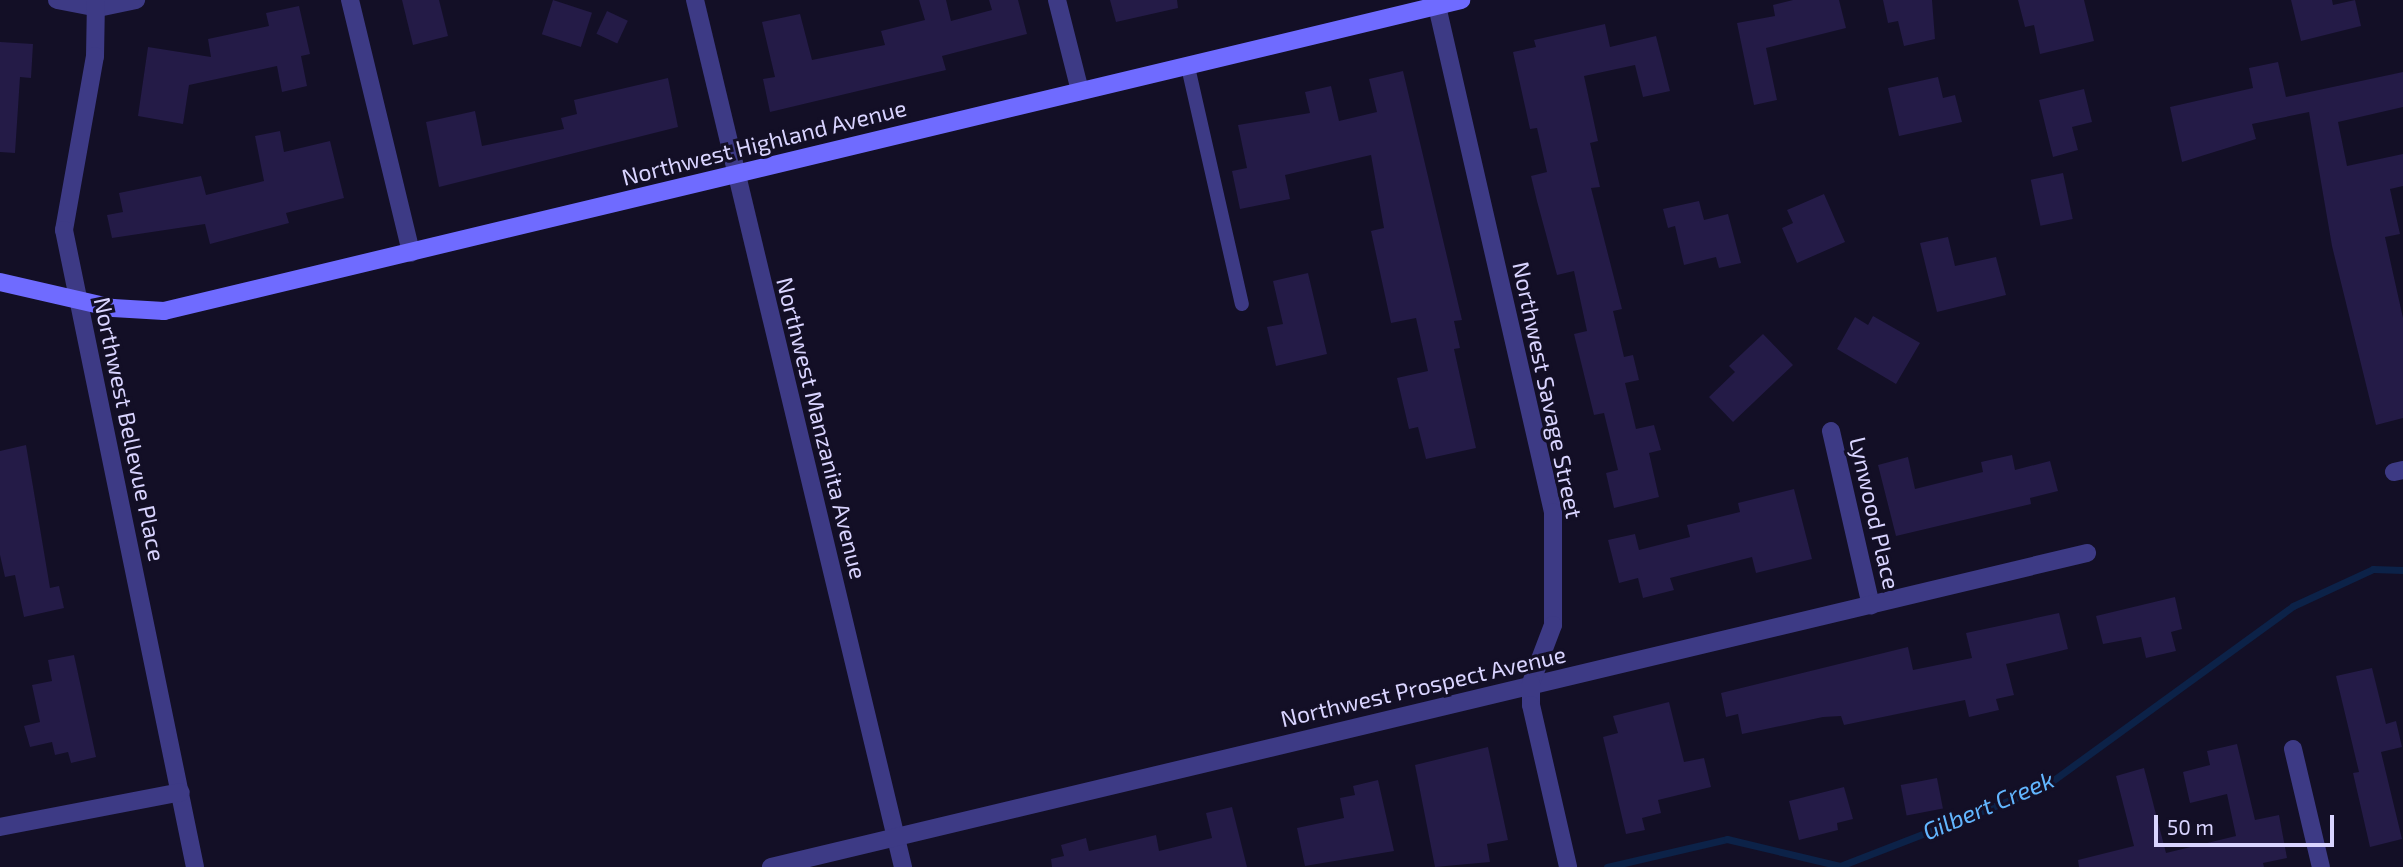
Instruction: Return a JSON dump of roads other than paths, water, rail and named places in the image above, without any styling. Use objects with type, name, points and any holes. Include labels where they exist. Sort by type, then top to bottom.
[{"type":"main road","name":"Northwest Highland Avenue","points":[[0,282],[141,312],[164,311],[1461,0]]},
{"type":"street","points":[[57,0],[97,4],[136,0]]},
{"type":"street","points":[[350,0],[411,253]]},
{"type":"street","name":"Northwest Manzanita Avenue","points":[[695,0],[903,867]]},
{"type":"street","points":[[1058,0],[1080,91]]},
{"type":"street","name":"Northwest Bellevue Place","points":[[97,4],[95,56],[64,230],[195,867]]},
{"type":"street","name":"Northwest Savage Street","points":[[1437,6],[1552,512],[1553,625],[1531,683],[1531,705],[1568,867]]},
{"type":"street","name":"Lynwood Place","points":[[1830,431],[1871,606]]},
{"type":"street","name":"Northwest Prospect Avenue","points":[[771,867],[1531,683],[1871,606],[2087,553]]},
{"type":"street","points":[[2292,749],[2321,867]]},
{"type":"street","points":[[0,827],[181,792]]},
{"type":"lane","points":[[1188,67],[1242,304]]},
{"type":"waterway","name":"Gilbert Creek","points":[[1607,867],[1727,839],[1840,866],[2044,787],[2293,606],[2373,569],[2403,570]]}]
